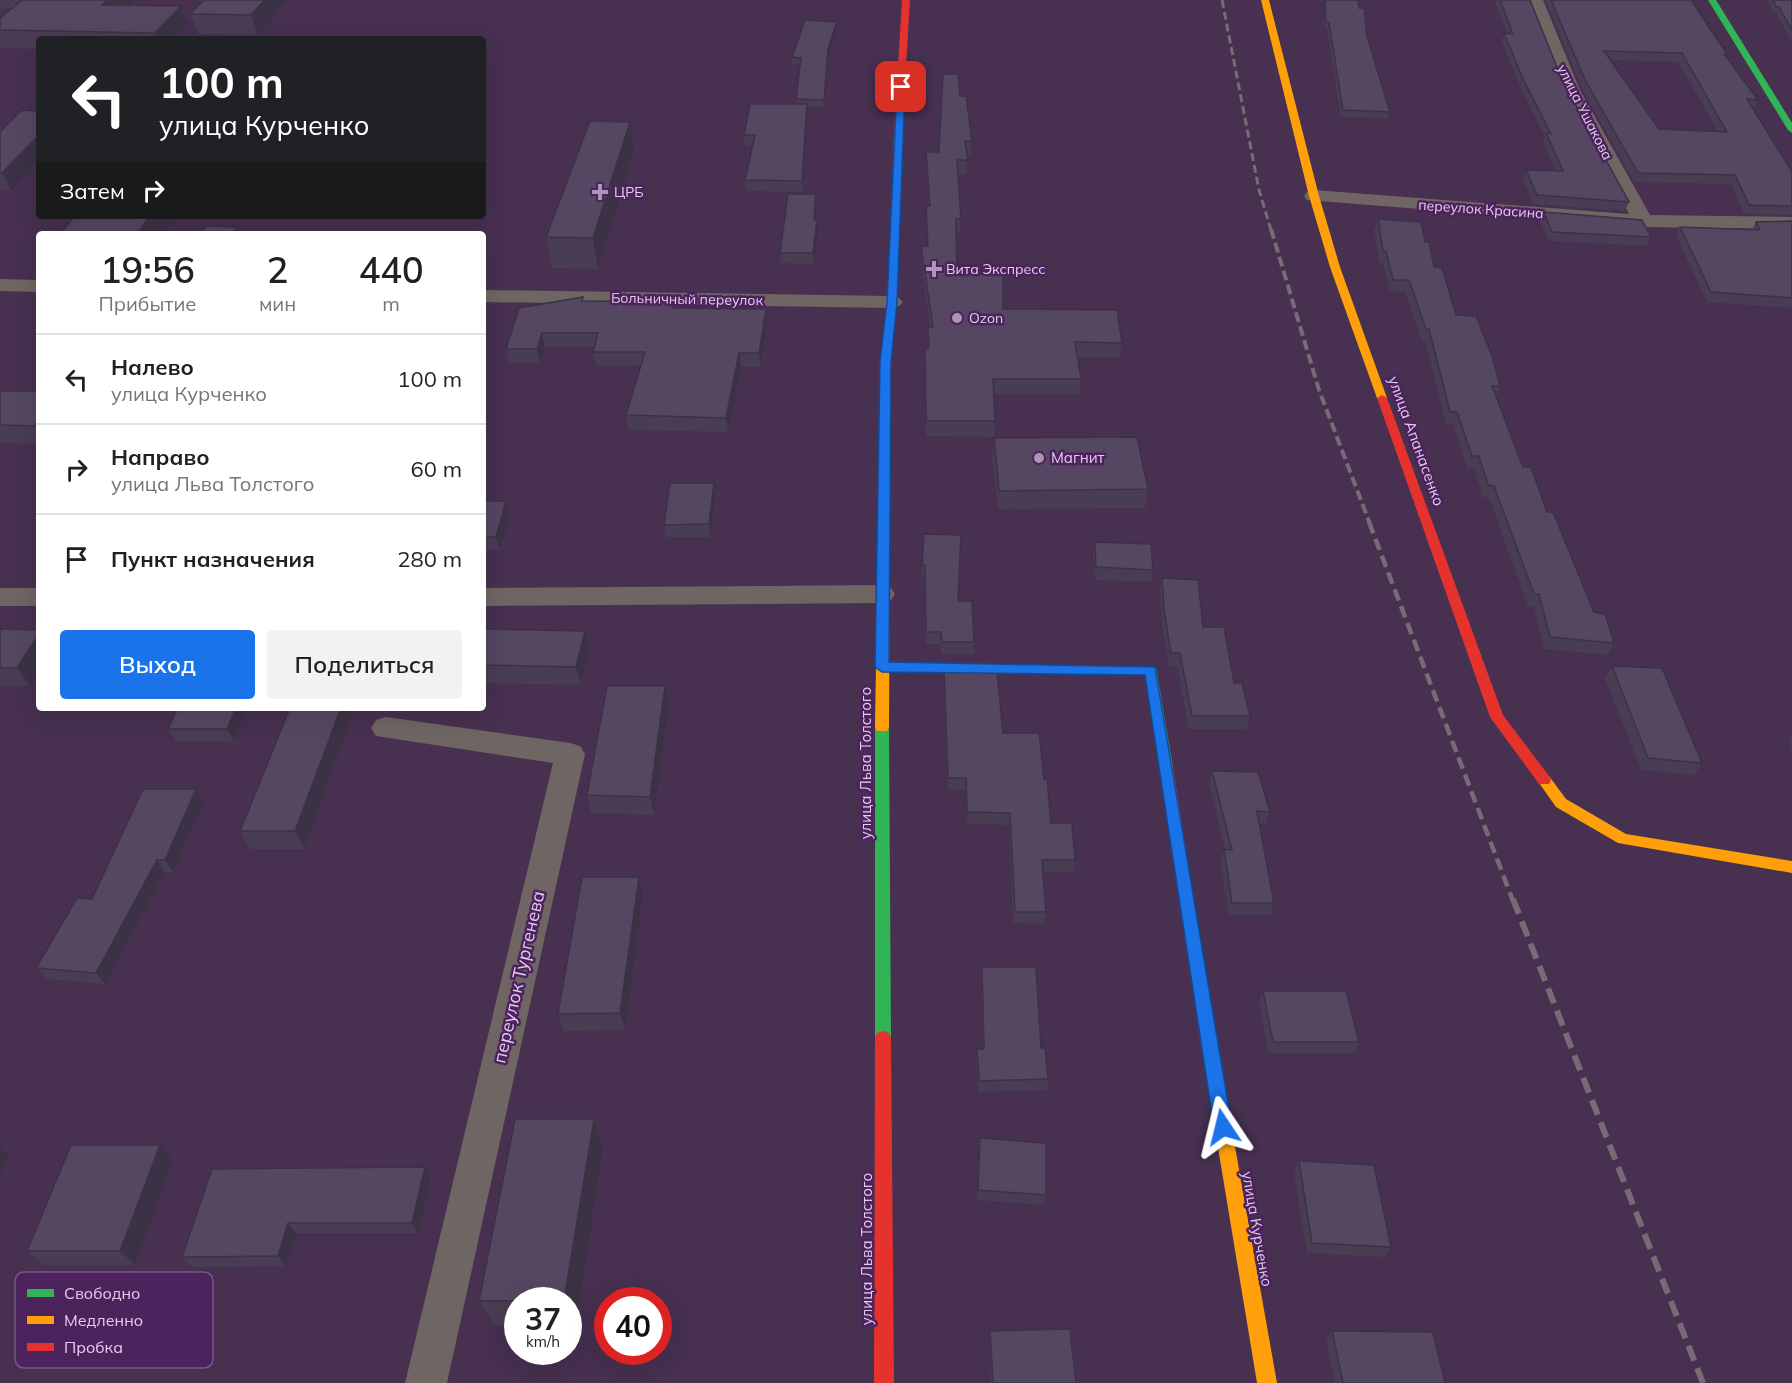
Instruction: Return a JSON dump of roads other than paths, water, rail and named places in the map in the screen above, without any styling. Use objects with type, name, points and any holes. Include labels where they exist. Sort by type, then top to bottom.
[{"type":"street","name":"улица Льва Толстого","points":[[884,1383],[882,594],[886,362],[892,302],[898,131],[906,0]]},
{"type":"street","name":"улица Апанасенко","points":[[1265,0],[1314,196],[1335,267],[1497,717],[1561,803],[1623,839],[1792,867]]},
{"type":"street","name":"улица Ушакова","points":[[1535,0],[1571,90],[1643,221]]},
{"type":"street","points":[[1712,0],[1792,130]]},
{"type":"street","name":"переулок Красина","points":[[1314,196],[1643,221],[1792,224]]},
{"type":"street","points":[[0,285],[36,286]]},
{"type":"street","name":"Больничный переулок","points":[[486,296],[892,302]]},
{"type":"street","points":[[486,597],[882,594]]},
{"type":"street","points":[[0,597],[36,597]]},
{"type":"street","name":"улица Курченко","points":[[882,667],[1151,670],[1203,1010],[1267,1383]]},
{"type":"street","name":"переулок Тургенева","points":[[386,728],[570,754],[426,1383]]},
{"type":"railway","points":[[1222,0],[1259,190],[1271,230]]},
{"type":"railway","points":[[1271,229],[1319,390],[1370,524]]},
{"type":"railway","points":[[1369,522],[1513,901]]},
{"type":"railway","points":[[1513,899],[1703,1383]]},
{"type":"place","name":"ЦРБ","points":[[600,192]]},
{"type":"place","name":"Вита Экспресс","points":[[934,269]]},
{"type":"place","name":"Ozon","points":[[957,318]]},
{"type":"place","name":"Магнит","points":[[1039,458]]}]
